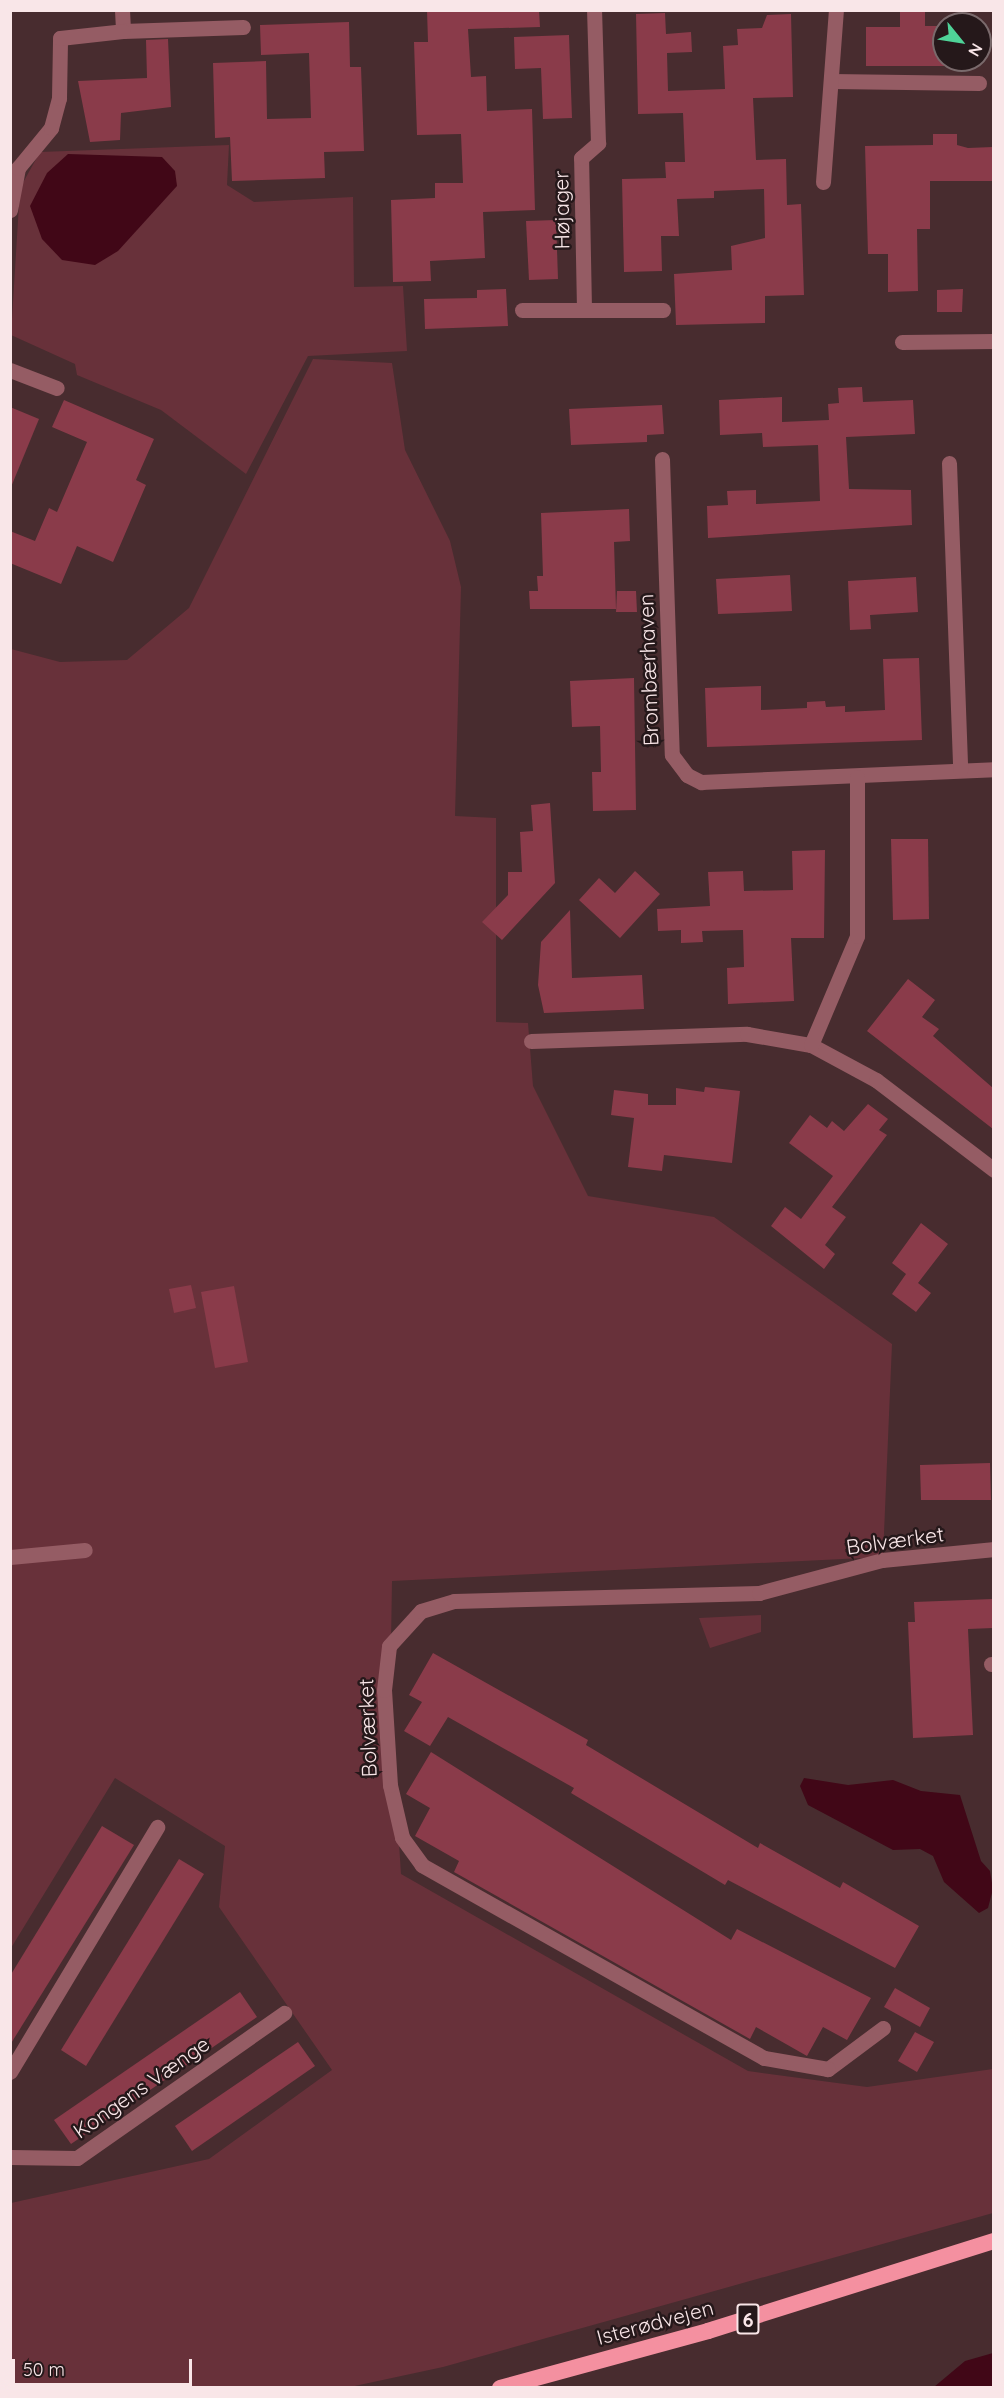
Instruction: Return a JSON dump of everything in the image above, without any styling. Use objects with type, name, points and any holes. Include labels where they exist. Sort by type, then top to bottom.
[{"type":"highway","name":"Isterødvejen","points":[[500,2388],[708,2331],[993,2241]]},
{"type":"street","points":[[122,10],[123,31]]},
{"type":"street","name":"Højager","points":[[584,309],[581,158],[598,143],[594,10]]},
{"type":"street","points":[[823,182],[836,10]]},
{"type":"street","points":[[10,210],[18,168],[51,128],[58,99],[60,38],[123,31],[243,27]]},
{"type":"street","points":[[831,81],[979,83]]},
{"type":"street","points":[[522,310],[663,310]]},
{"type":"street","points":[[902,342],[993,341]]},
{"type":"street","points":[[10,370],[57,388]]},
{"type":"street","name":"Brombærhaven","points":[[662,459],[672,755],[677,766],[701,782],[857,777],[993,769]]},
{"type":"street","points":[[949,463],[960,770]]},
{"type":"street","points":[[811,1045],[857,936],[857,777]]},
{"type":"street","points":[[531,1041],[747,1034],[811,1045],[876,1080],[993,1170]]},
{"type":"street","name":"Bolværket","points":[[884,2028],[828,2069],[764,2058],[422,1865],[402,1837],[390,1785],[384,1690],[389,1646],[421,1611],[454,1601],[759,1593],[882,1560],[993,1549]]},
{"type":"street","points":[[10,1557],[85,1550]]},
{"type":"street","points":[[10,2072],[157,1827]]},
{"type":"street","name":"Kongens Vænge","points":[[10,2157],[77,2158],[284,2013]]},
{"type":"shaded area","points":[[229,145],[227,185],[254,202],[353,197],[354,287],[403,286],[407,351],[308,356],[246,474],[161,410],[77,375],[75,364],[11,335],[20,188],[40,152]]},
{"type":"shaded area","points":[[68,154],[162,157],[175,171],[177,186],[118,251],[95,265],[62,260],[42,239],[30,206],[47,173]]},
{"type":"shaded area","points":[[313,359],[392,363],[405,450],[450,541],[461,587],[455,816],[496,818],[496,1022],[528,1023],[533,1086],[588,1196],[714,1217],[892,1344],[883,1557],[392,1581],[390,1705],[401,1874],[748,2071],[867,2087],[993,2069],[993,2213],[443,2367],[350,2387],[11,2387],[11,2203],[209,2159],[332,2070],[219,1907],[225,1846],[115,1778],[11,1948],[11,649],[60,662],[127,660],[189,608]]},
{"type":"shaded area","points":[[761,1615],[761,1632],[710,1648],[699,1618]]},
{"type":"shaded area","points":[[804,1778],[848,1785],[893,1780],[921,1791],[960,1795],[981,1861],[990,1871],[993,1889],[988,1908],[979,1913],[944,1882],[933,1856],[920,1849],[893,1850],[808,1805],[800,1786]]},
{"type":"shaded area","points":[[993,2353],[993,2387],[934,2387],[965,2361]]},
{"type":"building","points":[[427,10],[539,10],[540,27],[468,29],[471,77],[486,76],[487,111],[532,109],[535,210],[483,212],[485,258],[430,261],[431,281],[393,282],[391,200],[435,198],[435,183],[463,183],[461,134],[417,135],[414,42],[428,42]]},
{"type":"building","points":[[900,10],[925,10],[925,26],[932,26],[932,66],[866,66],[866,27],[900,27]]},
{"type":"building","points":[[665,13],[666,34],[691,32],[692,52],[667,53],[668,91],[725,89],[723,46],[738,45],[737,29],[762,28],[767,15],[791,14],[793,97],[753,98],[756,160],[786,159],[787,205],[801,204],[804,295],[765,296],[765,323],[676,325],[674,274],[732,270],[731,246],[765,238],[764,189],[714,191],[714,198],[677,199],[679,236],[661,236],[662,271],[624,272],[622,179],[666,178],[665,162],[685,162],[683,113],[638,114],[636,14]]},
{"type":"building","points":[[349,22],[350,67],[361,67],[364,151],[324,152],[325,178],[232,181],[230,137],[215,138],[213,63],[266,61],[267,119],[311,118],[309,53],[261,55],[260,25]]},
{"type":"building","points":[[569,35],[572,118],[543,119],[541,68],[515,69],[514,37]]},
{"type":"building","points":[[168,39],[171,107],[121,113],[120,140],[90,142],[78,81],[147,78],[146,40]]},
{"type":"building","points":[[933,134],[957,134],[957,145],[968,148],[993,147],[993,181],[930,181],[930,229],[917,229],[918,291],[888,292],[888,254],[868,254],[865,146],[933,145]]},
{"type":"building","points":[[556,220],[558,279],[529,280],[526,221]]},
{"type":"building","points":[[506,289],[508,326],[425,329],[424,299],[477,298],[477,290]]},
{"type":"building","points":[[963,289],[962,312],[937,312],[937,290]]},
{"type":"building","points":[[862,387],[863,402],[913,400],[915,434],[846,437],[849,489],[911,490],[912,525],[708,538],[707,506],[728,505],[727,491],[756,490],[756,504],[820,501],[818,445],[763,447],[762,433],[720,435],[719,400],[782,397],[782,422],[829,420],[828,404],[839,403],[838,388]]},
{"type":"building","points":[[64,400],[154,439],[136,480],[146,485],[113,562],[77,546],[61,584],[10,563],[10,531],[35,541],[49,508],[57,512],[87,442],[52,427]]},
{"type":"building","points":[[662,405],[664,434],[647,435],[647,442],[571,445],[569,409]]},
{"type":"building","points":[[10,407],[39,419],[11,487],[10,487]]},
{"type":"building","points":[[629,509],[630,541],[614,542],[616,609],[530,609],[529,591],[538,591],[537,576],[543,576],[541,513]]},
{"type":"building","points":[[790,575],[792,611],[718,614],[716,579]]},
{"type":"building","points":[[916,577],[918,612],[870,615],[871,629],[850,630],[848,581]]},
{"type":"building","points":[[617,591],[636,591],[637,612],[616,612]]},
{"type":"building","points":[[919,658],[922,740],[707,747],[705,688],[761,686],[761,710],[807,708],[807,702],[825,701],[826,707],[845,706],[845,712],[885,710],[883,659]]},
{"type":"building","points":[[634,678],[636,810],[593,811],[592,772],[601,772],[600,726],[572,727],[570,681]]},
{"type":"building","points":[[550,803],[555,883],[502,940],[482,922],[508,895],[508,872],[522,872],[520,832],[533,831],[531,805]]},
{"type":"building","points":[[891,839],[928,839],[929,919],[893,920]]},
{"type":"building","points":[[825,850],[824,938],[791,938],[794,1001],[728,1004],[727,968],[744,967],[743,930],[702,931],[703,942],[681,943],[681,930],[658,931],[657,909],[710,906],[708,872],[743,871],[744,891],[793,890],[792,851]]},
{"type":"building","points":[[635,871],[660,894],[620,938],[579,900],[599,878],[615,893]]},
{"type":"building","points":[[570,910],[572,978],[642,975],[644,1009],[544,1013],[538,985],[541,942]]},
{"type":"building","points":[[908,979],[935,1000],[922,1017],[939,1029],[933,1036],[993,1088],[993,1129],[867,1031]]},
{"type":"building","points":[[705,1087],[740,1091],[732,1163],[664,1155],[662,1171],[628,1167],[634,1118],[611,1115],[614,1090],[648,1094],[648,1105],[676,1105],[676,1088],[704,1092]]},
{"type":"building","points":[[868,1104],[888,1119],[879,1130],[887,1135],[832,1207],[846,1217],[825,1245],[835,1254],[824,1269],[771,1226],[785,1207],[801,1219],[833,1176],[789,1143],[810,1115],[827,1128],[832,1121],[844,1131]]},
{"type":"building","points":[[921,1223],[948,1244],[918,1283],[931,1293],[916,1312],[892,1294],[906,1274],[892,1263]]},
{"type":"building","points":[[191,1285],[196,1308],[174,1313],[169,1289]]},
{"type":"building","points":[[234,1286],[248,1362],[215,1368],[201,1292]]},
{"type":"building","points":[[990,1463],[991,1500],[921,1500],[920,1465]]},
{"type":"building","points":[[993,1599],[993,1628],[968,1629],[973,1735],[913,1738],[908,1622],[915,1622],[914,1602]]},
{"type":"building","points":[[433,1653],[588,1740],[586,1745],[758,1848],[760,1843],[840,1888],[843,1882],[919,1926],[895,1968],[728,1880],[725,1885],[571,1793],[574,1788],[448,1717],[430,1746],[404,1731],[422,1702],[409,1695]]},
{"type":"building","points":[[431,1752],[731,1940],[737,1929],[871,1998],[847,2040],[823,2027],[807,2056],[756,2027],[750,2039],[454,1872],[459,1861],[415,1836],[430,1808],[406,1794]]},
{"type":"building","points":[[102,1826],[134,1845],[10,2045],[10,1976]]},
{"type":"building","points":[[179,1859],[204,1874],[86,2066],[61,2050]]},
{"type":"building","points":[[895,1988],[930,2008],[920,2027],[884,2007]]},
{"type":"building","points":[[240,1992],[257,2017],[71,2144],[54,2120]]},
{"type":"building","points":[[915,2032],[934,2042],[917,2072],[898,2061]]},
{"type":"building","points":[[298,2042],[315,2066],[192,2151],[175,2126]]}]
